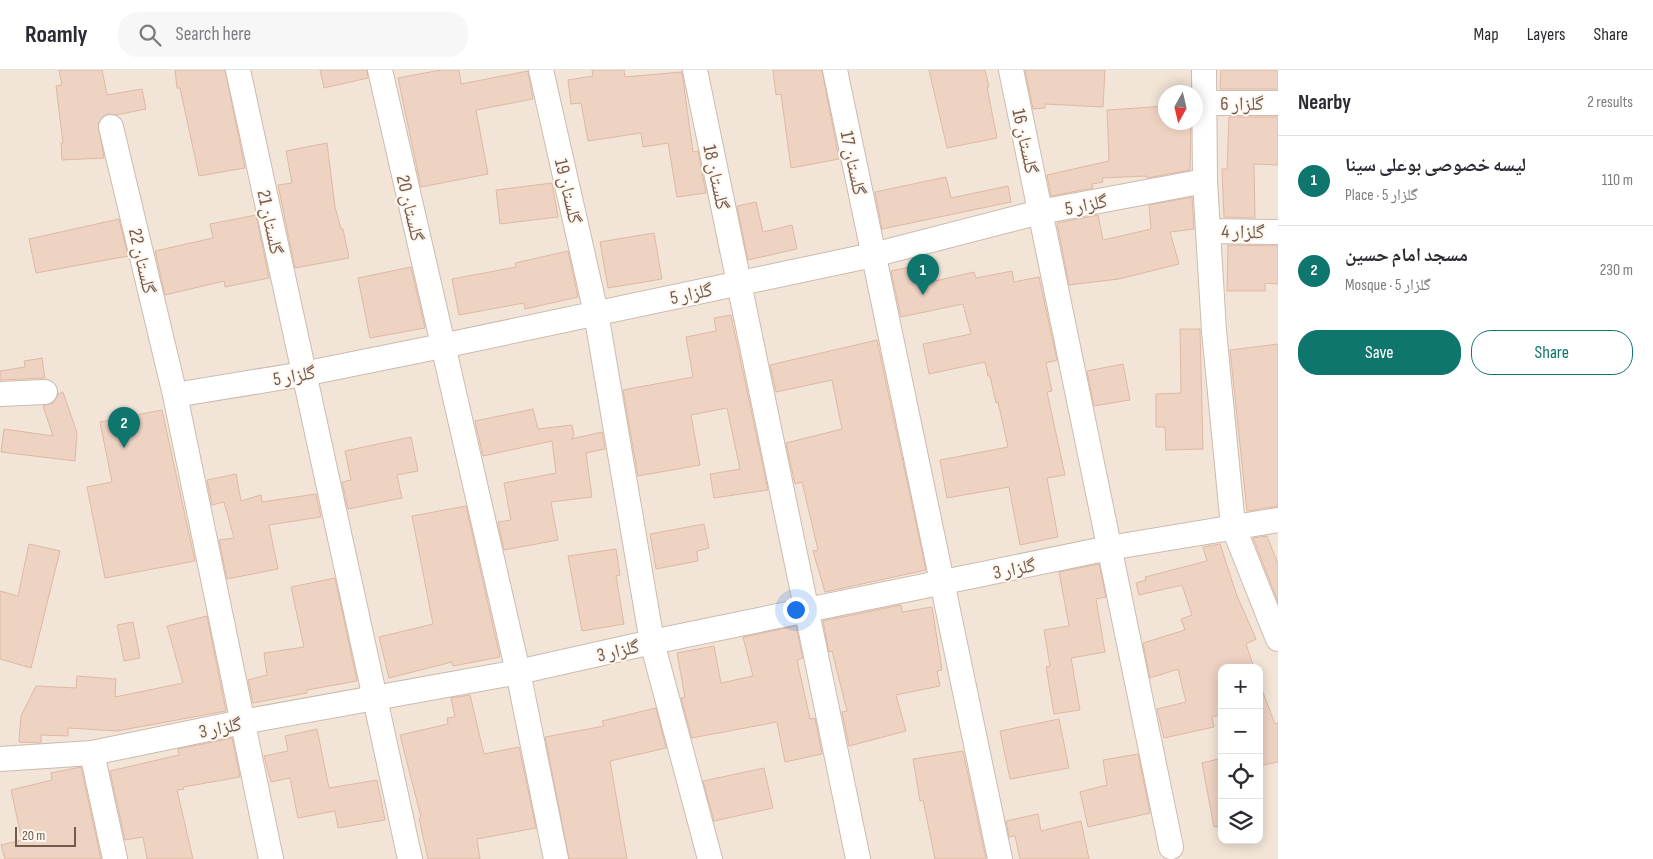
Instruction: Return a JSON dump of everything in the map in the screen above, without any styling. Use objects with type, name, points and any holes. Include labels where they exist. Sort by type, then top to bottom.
[{"type":"street","name":"گلستان 21","points":[[238,70],[410,859]]},
{"type":"street","name":"گلستان 20","points":[[380,70],[518,672],[556,859]]},
{"type":"street","name":"گلستان 19","points":[[541,70],[596,313],[652,642],[710,859]]},
{"type":"street","name":"گلستان 18","points":[[695,70],[858,859]]},
{"type":"street","name":"گلستان 17","points":[[834,70],[940,583],[1000,859]]},
{"type":"street","name":"گلستان 16","points":[[1011,70],[1171,847]]},
{"type":"street","points":[[1204,70],[1205,181],[1214,331],[1233,526],[1278,639]]},
{"type":"street","name":"گلزار 6","points":[[1205,103],[1278,103]]},
{"type":"street","name":"گلستان 22","points":[[111,127],[175,395],[271,859]]},
{"type":"street","name":"گلزار 5","points":[[175,395],[303,374],[442,346],[873,256],[1040,212],[1205,181]]},
{"type":"street","name":"گلزار 4","points":[[1208,231],[1278,232]]},
{"type":"street","points":[[0,394],[45,392]]},
{"type":"street","name":"گلزار 3","points":[[0,759],[92,752],[242,722],[518,672],[652,642],[1109,548],[1278,520]]},
{"type":"street","points":[[92,752],[115,859]]},
{"type":"shaded area","points":[[0,70],[1278,70],[1278,859],[0,859]]},
{"type":"building","points":[[59,70],[102,70],[107,95],[142,89],[146,109],[116,115],[107,114],[98,123],[104,158],[62,160],[61,143],[63,143],[56,86],[62,85]]},
{"type":"building","points":[[175,70],[225,70],[245,168],[199,176],[180,88],[177,88]]},
{"type":"building","points":[[320,70],[367,70],[368,78],[324,88]]},
{"type":"building","points":[[441,70],[459,70],[461,84],[528,71],[533,99],[476,110],[488,174],[421,187],[398,78]]},
{"type":"building","points":[[592,70],[624,70],[625,77],[682,72],[693,152],[698,151],[706,193],[677,197],[668,143],[643,147],[641,133],[588,141],[581,103],[571,104],[568,80],[593,76]]},
{"type":"building","points":[[773,70],[822,70],[839,159],[791,168],[781,94],[776,95]]},
{"type":"building","points":[[929,70],[985,70],[997,138],[947,148]]},
{"type":"building","points":[[1025,70],[1105,70],[1103,107],[1045,104],[1045,108],[1033,109]]},
{"type":"building","points":[[1221,70],[1278,70],[1278,89],[1220,89]]},
{"type":"building","points":[[1158,107],[1158,130],[1191,130],[1190,170],[1147,178],[1146,176],[1102,178],[1103,182],[1092,184],[1093,188],[1051,196],[1047,175],[1109,161],[1107,110]]},
{"type":"building","points":[[1229,117],[1278,117],[1278,165],[1254,164],[1255,218],[1224,217],[1222,169],[1227,169]]},
{"type":"building","points":[[327,143],[335,207],[341,229],[343,229],[349,258],[295,268],[278,185],[292,183],[286,151]]},
{"type":"building","points":[[946,177],[951,198],[1008,186],[1011,202],[882,229],[875,192]]},
{"type":"building","points":[[552,183],[558,217],[500,224],[496,190]]},
{"type":"building","points":[[1192,197],[1194,229],[1170,232],[1179,264],[1119,279],[1069,285],[1057,223],[1098,215],[1103,240],[1151,229],[1149,205]]},
{"type":"building","points":[[756,202],[763,232],[792,225],[797,249],[748,260],[737,206]]},
{"type":"building","points":[[256,215],[269,278],[225,287],[224,281],[165,295],[155,251],[213,238],[210,224]]},
{"type":"building","points":[[119,219],[128,256],[36,273],[29,239]]},
{"type":"building","points":[[654,233],[662,279],[608,288],[600,242]]},
{"type":"building","points":[[1228,245],[1278,246],[1278,284],[1265,283],[1265,291],[1227,291]]},
{"type":"building","points":[[568,251],[578,297],[525,309],[524,303],[459,315],[452,279],[516,267],[515,263]]},
{"type":"building","points":[[914,266],[918,285],[974,272],[976,278],[1012,271],[1014,282],[1039,277],[1057,360],[1046,363],[1052,391],[1047,392],[1065,475],[1047,478],[1058,537],[1020,545],[1009,487],[947,498],[940,460],[1008,447],[998,402],[996,403],[985,362],[929,374],[923,344],[971,334],[963,304],[901,317],[891,271]]},
{"type":"building","points":[[411,267],[425,328],[370,338],[358,278]]},
{"type":"building","points":[[731,315],[768,490],[714,498],[710,474],[740,469],[727,408],[691,415],[700,465],[638,476],[623,390],[693,377],[686,337],[716,331],[714,318]]},
{"type":"building","points":[[1180,329],[1200,329],[1203,449],[1166,450],[1165,427],[1156,427],[1156,394],[1181,393]]},
{"type":"building","points":[[877,340],[926,570],[825,592],[813,551],[818,550],[802,482],[795,484],[786,443],[842,429],[832,380],[776,392],[770,365]]},
{"type":"building","points":[[1278,344],[1278,506],[1247,511],[1230,350]]},
{"type":"building","points":[[42,358],[45,378],[0,380],[0,371],[25,367],[24,361]]},
{"type":"building","points":[[1123,364],[1130,400],[1094,406],[1087,371]]},
{"type":"building","points":[[63,392],[77,433],[75,461],[1,452],[4,429],[53,436],[43,406],[53,403],[58,394]]},
{"type":"building","points":[[533,409],[538,429],[572,425],[574,436],[571,439],[602,432],[605,449],[586,453],[592,497],[551,502],[558,540],[504,550],[498,522],[511,520],[504,483],[556,473],[552,441],[483,456],[475,421]]},
{"type":"building","points":[[162,410],[195,561],[105,578],[87,487],[112,482],[100,422]]},
{"type":"building","points":[[411,437],[418,471],[397,475],[402,498],[348,509],[342,482],[351,480],[345,451]]},
{"type":"building","points":[[236,474],[241,501],[261,495],[262,502],[316,494],[321,517],[269,525],[278,569],[227,579],[219,540],[234,538],[224,502],[212,505],[207,480]]},
{"type":"building","points":[[466,506],[500,657],[453,666],[452,662],[389,678],[379,637],[433,624],[412,516]]},
{"type":"building","points":[[704,524],[709,548],[697,551],[698,561],[656,569],[650,534]]},
{"type":"building","points":[[1267,536],[1278,564],[1278,602],[1253,538]]},
{"type":"building","points":[[29,544],[60,551],[31,668],[0,659],[0,591],[18,596]]},
{"type":"building","points":[[1220,544],[1237,596],[1256,639],[1246,644],[1253,664],[1218,664],[1218,715],[1212,717],[1214,727],[1164,738],[1157,709],[1186,702],[1178,669],[1150,678],[1143,643],[1185,630],[1181,619],[1192,615],[1182,585],[1139,595],[1136,583],[1146,580],[1145,577],[1207,561],[1203,547]]},
{"type":"building","points":[[616,549],[620,575],[616,576],[624,624],[582,631],[568,556]]},
{"type":"building","points":[[1099,564],[1106,597],[1096,599],[1105,652],[1071,658],[1080,710],[1054,714],[1046,667],[1050,666],[1044,630],[1069,626],[1059,572]]},
{"type":"building","points":[[335,578],[357,681],[307,690],[307,693],[253,703],[248,680],[267,675],[264,653],[304,647],[291,587]]},
{"type":"building","points":[[901,605],[902,612],[932,607],[942,670],[937,671],[940,686],[896,695],[906,731],[849,746],[842,712],[847,711],[832,651],[829,652],[823,621]]},
{"type":"building","points":[[207,616],[226,711],[117,731],[68,728],[68,736],[41,735],[41,743],[19,742],[21,716],[36,686],[76,688],[77,676],[116,679],[115,697],[183,683],[167,626]]},
{"type":"building","points":[[133,622],[140,658],[124,661],[117,625]]},
{"type":"building","points":[[796,626],[803,658],[797,660],[810,719],[815,718],[822,754],[785,762],[777,722],[692,738],[681,698],[685,697],[677,653],[714,646],[721,683],[753,676],[743,637]]},
{"type":"building","points":[[1263,692],[1275,724],[1278,723],[1278,762],[1263,765]]},
{"type":"building","points":[[470,695],[484,754],[519,747],[536,828],[477,839],[480,859],[428,859],[419,818],[421,817],[400,735],[448,724],[447,718],[455,717],[451,698]]},
{"type":"building","points":[[656,708],[666,748],[610,761],[627,859],[569,859],[545,737],[604,726],[602,721]]},
{"type":"building","points":[[1059,719],[1069,768],[1010,779],[1000,731]]},
{"type":"building","points":[[317,729],[329,788],[377,780],[385,820],[338,828],[335,811],[298,818],[290,778],[271,782],[264,756],[288,751],[285,736]]},
{"type":"building","points":[[232,738],[240,777],[183,787],[184,789],[177,790],[193,859],[147,859],[143,837],[125,840],[110,771],[179,755],[178,749]]},
{"type":"building","points":[[963,751],[986,859],[935,859],[923,800],[920,801],[913,759]]},
{"type":"building","points":[[1138,754],[1150,813],[1088,827],[1080,792],[1107,785],[1103,760]]},
{"type":"building","points":[[1218,759],[1218,826],[1214,827],[1202,763]]},
{"type":"building","points":[[81,767],[101,859],[5,859],[1,845],[22,840],[11,790],[52,780],[51,773]]},
{"type":"building","points":[[764,768],[773,808],[714,821],[703,781]]},
{"type":"building","points":[[1038,814],[1041,831],[1081,821],[1089,859],[1020,859],[1015,836],[1009,837],[1006,821]]},
{"type":"place","name":"لیسه خصوصی بوعلی سینا","points":[[923,295]]},
{"type":"place","name":"مسجد امام حسین","points":[[124,448]]}]
